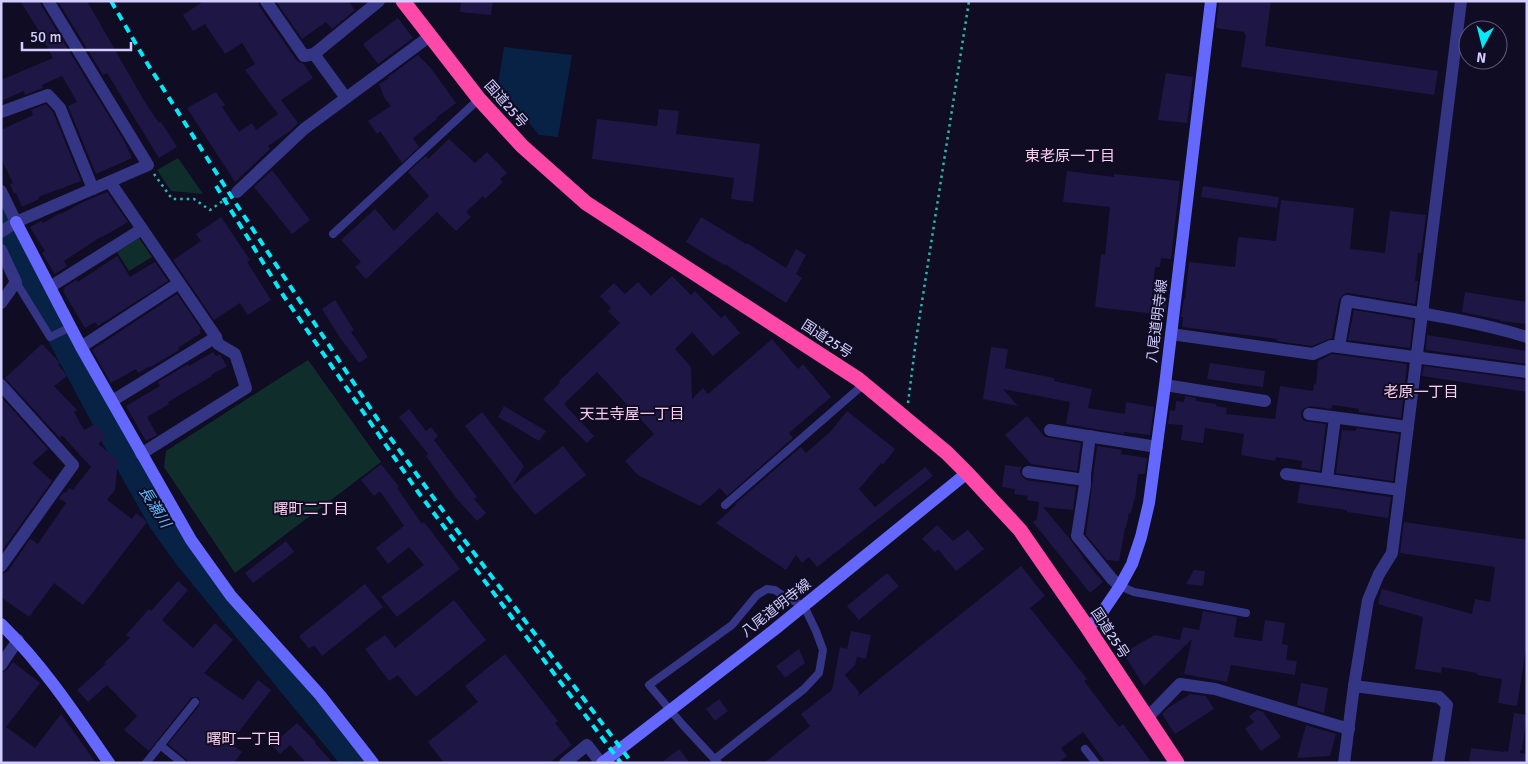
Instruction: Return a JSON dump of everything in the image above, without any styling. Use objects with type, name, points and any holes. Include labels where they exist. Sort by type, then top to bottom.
[{"type":"highway","name":"国道25号","points":[[403,1],[479,99],[522,146],[586,203],[864,384],[947,453],[1020,530],[1177,763]]},
{"type":"main road","name":"八尾道明寺線","points":[[1087,627],[1097,620],[1132,564],[1141,537],[1149,502],[1212,1]]},
{"type":"main road","points":[[9,227],[50,287],[67,329],[82,347],[191,540],[231,596],[320,695],[373,763]]},
{"type":"main road","name":"八尾道明寺線","points":[[601,763],[804,606],[967,473]]},
{"type":"main road","points":[[1,624],[18,640],[65,698],[109,763]]},
{"type":"street","points":[[1,191],[9,227],[148,165],[48,1]]},
{"type":"street","points":[[266,1],[304,56],[314,54],[379,1]]},
{"type":"street","points":[[1344,763],[1368,600],[1379,574],[1392,553],[1461,1]]},
{"type":"street","points":[[237,192],[304,129],[430,36]]},
{"type":"street","points":[[314,54],[346,98]]},
{"type":"street","points":[[1,112],[48,96],[60,108],[93,189]]},
{"type":"street","points":[[110,182],[216,337],[218,344],[235,354],[246,388],[141,454]]},
{"type":"street","points":[[50,287],[142,229]]},
{"type":"street","points":[[1,250],[16,282],[1,302]]},
{"type":"street","points":[[82,347],[179,283]]},
{"type":"street","points":[[1339,347],[1347,301],[1421,313],[1508,331],[1527,337]]},
{"type":"street","points":[[1171,334],[1313,354],[1331,346],[1527,372]]},
{"type":"street","points":[[112,401],[216,337]]},
{"type":"street","points":[[1,385],[73,465],[1,566]]},
{"type":"street","points":[[1165,385],[1265,401]]},
{"type":"street","points":[[1309,414],[1408,427]]},
{"type":"street","points":[[1327,479],[1335,418]]},
{"type":"street","points":[[1050,430],[1156,446]]},
{"type":"street","points":[[1090,436],[1077,536],[1112,579],[1120,586]]},
{"type":"street","points":[[1028,472],[1085,480]]},
{"type":"street","points":[[1286,474],[1400,490]]},
{"type":"street","points":[[1,666],[18,640]]},
{"type":"street","points":[[1147,718],[1180,684],[1215,690],[1349,729]]},
{"type":"street","points":[[1354,686],[1439,696],[1447,705],[1438,763]]},
{"type":"street","points":[[565,763],[587,745],[601,763]]},
{"type":"lane","points":[[333,234],[479,99]]},
{"type":"lane","points":[[16,282],[50,337],[67,329]]},
{"type":"lane","points":[[725,505],[864,384]]},
{"type":"lane","points":[[1120,586],[1134,592],[1246,613]]},
{"type":"lane","points":[[767,589],[775,590],[804,606],[823,650],[819,672],[804,689],[717,761],[649,685],[732,625],[757,595],[767,589]]},
{"type":"lane","points":[[146,763],[195,702]]},
{"type":"lane","points":[[160,746],[182,763]]},
{"type":"lane","points":[[1085,748],[1096,763]]},
{"type":"path","points":[[908,403],[916,340],[969,1]]},
{"type":"path","points":[[148,165],[172,199],[194,199],[210,210],[237,192]]},
{"type":"green space","points":[[178,158],[203,194],[171,191],[157,170]]},
{"type":"green space","points":[[139,238],[152,257],[129,271],[117,252]]},
{"type":"green space","points":[[308,360],[381,462],[235,573],[164,467],[166,451]]},
{"type":"water","points":[[504,47],[572,55],[558,137],[539,135],[498,84]]},
{"type":"building","points":[[20,1],[40,1],[124,141],[132,158],[96,174],[68,106],[77,102],[62,76],[42,85],[43,88],[25,95],[24,91],[1,101],[1,80],[53,58]]},
{"type":"building","points":[[58,1],[87,1],[146,104],[159,123],[161,122],[177,147],[159,158],[107,73],[103,75]]},
{"type":"building","points":[[204,1],[258,1],[259,6],[297,61],[304,64],[313,78],[281,100],[298,123],[268,146],[270,149],[235,182],[187,108],[216,92],[225,105],[222,107],[239,132],[252,123],[256,130],[278,114],[245,70],[255,64],[242,43],[225,54],[205,24],[193,31],[183,15]]},
{"type":"building","points":[[276,1],[348,1],[355,10],[332,29],[326,22],[302,39]]},
{"type":"building","points":[[461,1],[493,1],[491,15],[460,12]]},
{"type":"building","points":[[1219,1],[1271,1],[1265,46],[1438,71],[1434,95],[1241,67],[1245,32],[1216,28]]},
{"type":"building","points":[[398,18],[413,38],[378,64],[363,44]]},
{"type":"building","points":[[418,55],[430,67],[456,103],[413,138],[419,147],[402,163],[380,131],[377,134],[368,121],[391,106],[385,99],[379,84]]},
{"type":"building","points":[[1166,73],[1193,77],[1187,123],[1158,120]]},
{"type":"building","points":[[46,104],[53,112],[81,181],[38,197],[39,199],[22,207],[16,193],[14,194],[10,184],[13,183],[1,159],[1,130],[33,115],[31,110]]},
{"type":"building","points":[[659,109],[679,111],[676,134],[760,144],[753,202],[731,199],[734,178],[592,159],[597,119],[657,126]]},
{"type":"building","points":[[449,139],[475,163],[487,152],[507,173],[500,179],[503,182],[485,199],[483,196],[466,212],[471,217],[456,231],[437,212],[366,279],[355,267],[361,262],[341,240],[375,209],[394,231],[429,196],[408,172],[426,156],[428,159]]},
{"type":"building","points":[[272,170],[310,220],[292,234],[254,187]]},
{"type":"building","points":[[1067,171],[1114,177],[1114,174],[1180,181],[1171,259],[1161,258],[1160,267],[1155,267],[1152,295],[1167,297],[1165,315],[1095,307],[1101,254],[1105,255],[1110,207],[1063,202]]},
{"type":"building","points":[[1203,186],[1279,197],[1277,208],[1201,197]]},
{"type":"building","points":[[107,192],[128,222],[102,236],[64,261],[67,266],[55,274],[42,253],[45,251],[30,227],[41,221],[43,223],[60,213]]},
{"type":"building","points":[[1281,200],[1354,208],[1350,249],[1385,253],[1390,211],[1426,215],[1421,253],[1418,253],[1415,281],[1418,281],[1415,304],[1348,293],[1344,294],[1339,300],[1332,338],[1312,346],[1277,341],[1277,339],[1182,327],[1183,317],[1181,317],[1189,262],[1235,267],[1238,237],[1276,241]]},
{"type":"building","points":[[221,217],[250,260],[247,262],[271,300],[248,315],[240,303],[214,320],[173,260],[201,241],[196,234]]},
{"type":"building","points":[[701,217],[786,268],[796,249],[806,255],[796,274],[802,278],[786,303],[725,264],[686,242]]},
{"type":"building","points":[[117,256],[130,277],[155,262],[168,281],[98,326],[95,322],[85,328],[63,291],[65,290],[64,288],[76,280],[78,282]]},
{"type":"building","points":[[672,276],[691,295],[695,291],[721,318],[725,315],[740,333],[713,356],[692,332],[675,349],[691,367],[692,399],[703,388],[708,394],[772,339],[798,369],[803,364],[831,397],[789,433],[793,438],[727,496],[720,488],[700,506],[638,475],[625,461],[654,434],[597,372],[564,404],[594,436],[587,443],[543,399],[560,383],[559,381],[620,323],[608,311],[611,308],[600,296],[614,283],[625,294],[638,282],[651,296]]},
{"type":"building","points":[[1465,292],[1527,302],[1527,324],[1500,321],[1462,312]]},
{"type":"building","points":[[177,294],[201,329],[199,330],[201,333],[178,348],[179,350],[149,368],[138,373],[136,369],[111,383],[92,350]]},
{"type":"building","points":[[335,300],[354,330],[351,332],[368,357],[359,363],[322,309]]},
{"type":"building","points":[[1354,310],[1413,320],[1410,348],[1348,340]]},
{"type":"building","points":[[1427,335],[1527,351],[1527,364],[1426,350]]},
{"type":"building","points":[[42,344],[60,363],[58,364],[67,376],[54,386],[77,410],[74,412],[84,430],[95,424],[106,436],[98,444],[118,460],[115,490],[107,500],[132,519],[136,513],[147,522],[83,605],[54,583],[29,617],[1,597],[1,574],[8,571],[30,539],[38,544],[66,503],[59,498],[69,488],[73,490],[91,467],[62,435],[60,438],[5,378]]},
{"type":"building","points":[[991,347],[1008,349],[1005,368],[1054,378],[1054,381],[1092,389],[1088,408],[1125,414],[1126,402],[1154,407],[1150,435],[1124,432],[1124,434],[1066,424],[1070,402],[1003,389],[1018,406],[983,399]]},
{"type":"building","points":[[213,352],[216,356],[220,355],[227,366],[147,417],[157,435],[146,441],[126,406],[160,386],[158,382]]},
{"type":"building","points":[[1332,354],[1407,364],[1401,418],[1359,412],[1359,409],[1333,405],[1331,409],[1310,406],[1303,409],[1301,417],[1304,421],[1326,424],[1320,471],[1301,468],[1302,461],[1276,457],[1275,461],[1241,455],[1244,434],[1205,428],[1203,443],[1181,440],[1183,425],[1168,424],[1170,410],[1175,411],[1176,401],[1184,402],[1185,396],[1196,398],[1196,401],[1227,408],[1226,414],[1275,419],[1280,386],[1313,391],[1314,384],[1316,384],[1318,361]]},
{"type":"building","points":[[1210,363],[1265,371],[1263,387],[1207,379]]},
{"type":"building","points":[[1424,366],[1527,380],[1527,392],[1422,376]]},
{"type":"building","points":[[1,397],[48,449],[32,463],[52,481],[1,552]]},
{"type":"building","points":[[504,406],[546,431],[539,441],[498,417]]},
{"type":"building","points":[[409,409],[426,431],[431,427],[438,436],[434,440],[477,497],[474,499],[486,513],[477,521],[456,498],[426,456],[428,454],[399,417]]},
{"type":"building","points":[[847,411],[895,449],[883,465],[881,463],[859,489],[875,507],[925,467],[933,476],[817,567],[809,557],[802,563],[796,555],[786,570],[716,523],[801,447],[806,453],[831,431]]},
{"type":"building","points":[[482,412],[524,466],[512,486],[465,426]]},
{"type":"building","points":[[1027,416],[1045,437],[1081,443],[1077,471],[1031,464],[1005,435]]},
{"type":"building","points":[[1357,428],[1399,434],[1393,481],[1336,473],[1342,430],[1355,431]]},
{"type":"building","points":[[563,446],[586,475],[535,515],[511,486]]},
{"type":"building","points":[[1097,446],[1122,450],[1121,454],[1147,458],[1145,474],[1138,474],[1135,500],[1125,528],[1119,561],[1107,560],[1086,535]]},
{"type":"building","points":[[381,464],[399,487],[397,488],[422,524],[424,522],[460,569],[397,617],[381,597],[424,565],[409,547],[388,564],[376,548],[404,526],[380,491],[374,496],[361,480]]},
{"type":"building","points":[[1005,465],[1021,467],[1021,475],[1026,480],[1076,487],[1073,510],[1043,507],[1103,582],[1090,593],[1033,522],[1037,519],[1039,502],[1027,500],[1028,496],[1014,494],[1015,489],[1002,487]]},
{"type":"building","points":[[1300,484],[1391,497],[1388,518],[1297,503]]},
{"type":"building","points":[[1404,522],[1527,540],[1527,642],[1517,706],[1498,703],[1502,679],[1442,667],[1441,673],[1415,669],[1423,617],[1378,604],[1382,589],[1472,614],[1475,599],[1490,602],[1495,567],[1400,553]]},
{"type":"building","points":[[937,525],[953,541],[968,530],[984,549],[956,571],[938,549],[935,552],[922,539]]},
{"type":"building","points":[[286,541],[294,552],[253,583],[245,573]]},
{"type":"building","points":[[1021,566],[1045,596],[1030,608],[1087,679],[1084,681],[1119,727],[1123,724],[1152,763],[1106,763],[1083,732],[1061,748],[1067,756],[1058,763],[764,763],[810,726],[801,714],[832,690],[840,647],[847,649],[851,631],[871,635],[866,659],[857,657],[855,665],[845,675],[859,692],[858,696]]},
{"type":"building","points":[[1194,570],[1205,571],[1203,586],[1186,584]]},
{"type":"building","points":[[887,573],[899,586],[859,620],[847,606]]},
{"type":"building","points":[[178,581],[188,590],[162,620],[193,648],[215,623],[233,640],[204,673],[243,700],[258,680],[271,690],[230,743],[242,752],[234,763],[188,763],[186,759],[168,744],[199,706],[200,700],[198,697],[191,698],[149,751],[124,730],[137,716],[107,685],[88,702],[77,690],[106,664],[104,663],[130,638],[126,635]]},
{"type":"building","points":[[365,584],[383,607],[322,656],[314,645],[309,649],[299,636]]},
{"type":"building","points":[[454,600],[486,640],[416,697],[398,675],[389,681],[365,649],[385,635],[395,648]]},
{"type":"building","points":[[1203,611],[1237,617],[1234,637],[1262,641],[1265,620],[1285,623],[1282,644],[1288,645],[1286,660],[1297,661],[1295,675],[1231,665],[1227,682],[1184,674],[1192,639],[1144,686],[1123,653],[1155,635],[1180,640],[1183,627],[1199,630]]},
{"type":"building","points":[[799,649],[805,663],[785,678],[776,666]]},
{"type":"building","points":[[505,654],[558,721],[555,723],[572,745],[549,763],[444,763],[428,742],[478,702],[465,686]]},
{"type":"building","points":[[13,662],[40,683],[6,727],[35,748],[61,714],[96,763],[1,763],[1,673],[7,670]]},
{"type":"building","points":[[1301,683],[1328,688],[1324,713],[1297,705]]},
{"type":"building","points":[[1190,694],[1206,696],[1214,709],[1175,734],[1162,714]]},
{"type":"building","points":[[719,699],[728,711],[715,721],[706,709]]},
{"type":"building","points":[[1257,710],[1263,712],[1281,737],[1261,751],[1245,729],[1254,722],[1249,716]]},
{"type":"building","points":[[1514,713],[1527,715],[1520,753],[1527,754],[1527,763],[1476,763],[1469,761],[1471,748],[1508,752]]},
{"type":"building","points":[[297,723],[333,763],[306,763],[290,745],[280,754],[272,745]]},
{"type":"building","points":[[1306,725],[1336,734],[1330,756],[1297,758]]},
{"type":"building","points":[[679,749],[690,763],[661,763]]},
{"type":"waterway","name":"長瀬川","points":[[1,219],[32,283],[162,522],[187,557],[356,763]]},
{"type":"railway","points":[[111,1],[147,63],[231,196],[384,429],[462,537],[632,763]]},
{"type":"railway","points":[[216,186],[283,295],[418,492],[621,763]]},
{"type":"district","name":"東老原一丁目","points":[[1070,156]]},
{"type":"district","name":"老原一丁目","points":[[1421,392]]},
{"type":"district","name":"天王寺屋一丁目","points":[[632,414]]},
{"type":"district","name":"曙町二丁目","points":[[311,509]]},
{"type":"district","name":"曙町一丁目","points":[[244,739]]}]
